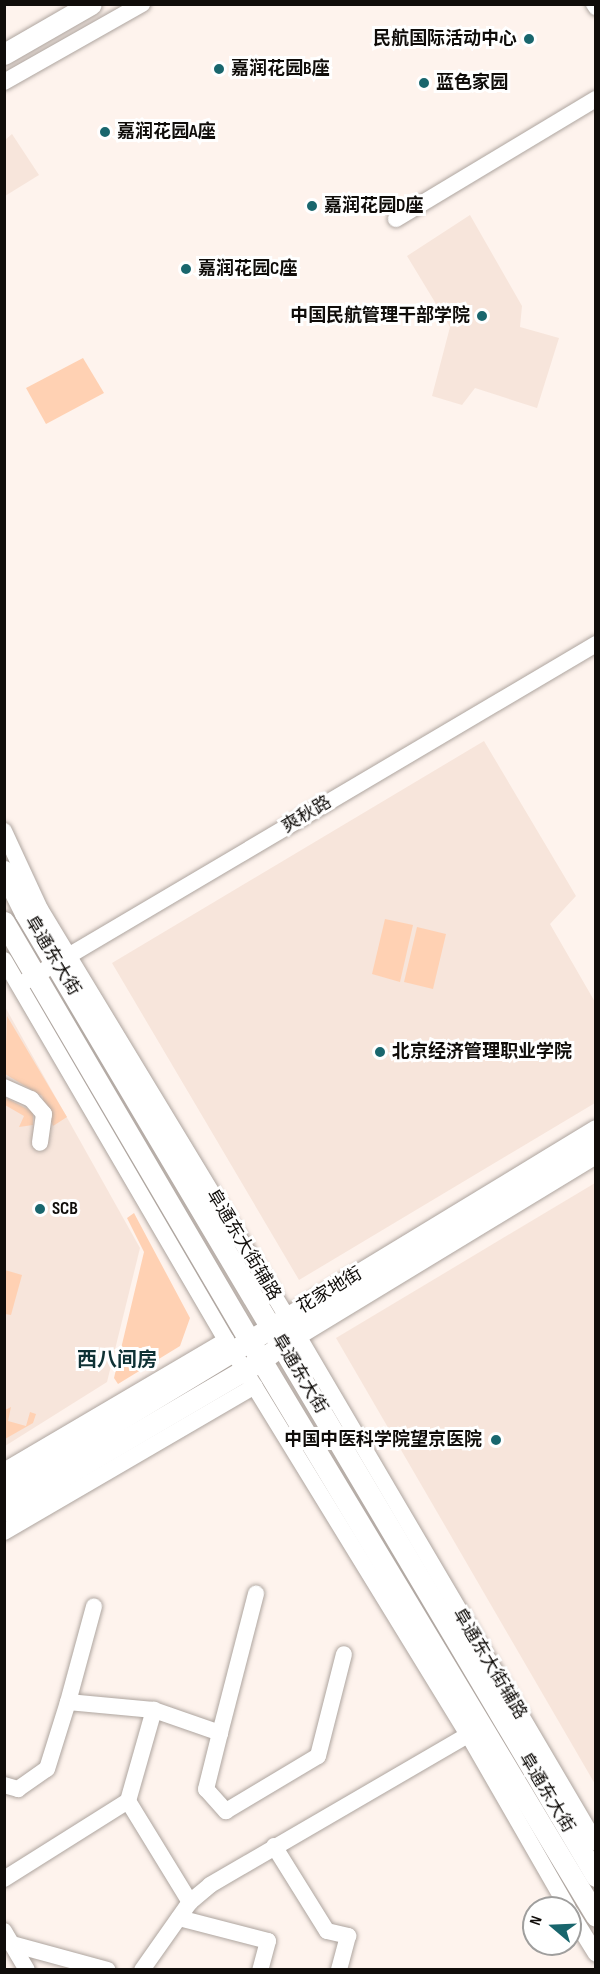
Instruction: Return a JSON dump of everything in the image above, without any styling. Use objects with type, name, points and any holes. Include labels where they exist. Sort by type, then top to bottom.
[{"type":"main road","points":[[4,54],[91,4]]},
{"type":"main road","name":"阜通东大街","points":[[4,871],[63,960],[284,1331],[596,1876]]},
{"type":"main road","name":"阜通东大街","points":[[4,922],[26,981],[245,1358],[475,1731],[596,1916]]},
{"type":"main road","name":"花家地街","points":[[4,1511],[596,1130]]},
{"type":"main road","name":"花家地街","points":[[284,1331],[596,1152]]},
{"type":"main road","name":"花家地街","points":[[4,1490],[245,1358]]},
{"type":"street","points":[[4,82],[142,4]]},
{"type":"street","points":[[396,219],[596,99]]},
{"type":"street","name":"爽秋路","points":[[26,981],[596,644]]},
{"type":"street","points":[[4,831],[63,960]]},
{"type":"street","points":[[4,960],[26,981],[105,1146],[245,1358]]},
{"type":"street","points":[[4,1087],[31,1099],[44,1114],[40,1143]]},
{"type":"street","name":"阜通东大街辅路","points":[[284,1331],[596,1843]]},
{"type":"street","points":[[4,1471],[245,1358]]},
{"type":"street","points":[[4,1532],[245,1358]]},
{"type":"street","points":[[256,1594],[206,1789],[226,1811],[318,1756],[344,1654]]},
{"type":"street","points":[[4,1785],[18,1789],[47,1769],[94,1606]]},
{"type":"street","points":[[68,1702],[154,1710],[220,1733]]},
{"type":"street","points":[[4,1879],[128,1801],[154,1710]]},
{"type":"street","points":[[142,1970],[190,1902],[210,1885],[475,1731],[562,1896]]},
{"type":"street","points":[[128,1801],[190,1902]]},
{"type":"street","points":[[274,1846],[327,1931],[348,1936],[339,1970]]},
{"type":"street","points":[[179,1918],[268,1941],[260,1970]]},
{"type":"street","points":[[582,1931],[596,1954]]},
{"type":"street","points":[[8,1938],[27,1970]]},
{"type":"street","points":[[8,1938],[108,1970]]},
{"type":"shaded area","points":[[12,134],[39,175],[5,196],[5,140]]},
{"type":"shaded area","name":"中国民航管理干部学院","points":[[470,215],[522,306],[520,327],[559,338],[537,408],[475,388],[462,405],[432,396],[450,327],[407,256]]},
{"type":"shaded area","points":[[83,358],[104,393],[46,424],[26,388]]},
{"type":"shaded area","name":"北京经济管理职业学院","points":[[484,741],[576,896],[550,924],[595,1002],[595,1103],[299,1280],[112,963]]},
{"type":"shaded area","points":[[385,919],[413,925],[400,982],[372,974]]},
{"type":"shaded area","points":[[417,927],[446,934],[433,989],[404,982]]},
{"type":"shaded area","points":[[4,1005],[140,1248],[107,1382],[5,1446]]},
{"type":"shaded area","points":[[7,1016],[67,1117],[53,1126],[42,1096],[5,1074]]},
{"type":"shaded area","points":[[4,1097],[33,1112],[33,1125],[19,1127],[24,1116],[5,1105]]},
{"type":"shaded area","name":"中国中医科学院望京医院","points":[[595,1183],[595,1784],[336,1338]]},
{"type":"shaded area","points":[[134,1213],[190,1318],[180,1346],[118,1384],[114,1378],[144,1252],[127,1218]]},
{"type":"shaded area","points":[[5,1270],[22,1275],[11,1315],[5,1314]]},
{"type":"shaded area","points":[[11,1407],[8,1421],[26,1426],[30,1412],[36,1414],[33,1423],[5,1439],[5,1410]]},
{"type":"place","name":"民航国际活动中心","points":[[529,39]]},
{"type":"place","name":"嘉润花园B座","points":[[219,69]]},
{"type":"place","name":"蓝色家园","points":[[424,83]]},
{"type":"place","name":"嘉润花园A座","points":[[105,132]]},
{"type":"place","name":"嘉润花园D座","points":[[312,206]]},
{"type":"place","name":"嘉润花园C座","points":[[186,269]]},
{"type":"place","name":"中国民航管理干部学院","points":[[482,316]]},
{"type":"place","name":"北京经济管理职业学院","points":[[380,1052]]},
{"type":"place","name":"SCB","points":[[40,1209]]},
{"type":"place","name":"中国中医科学院望京医院","points":[[496,1440]]},
{"type":"district","name":"西八间房","points":[[117,1360]]}]
